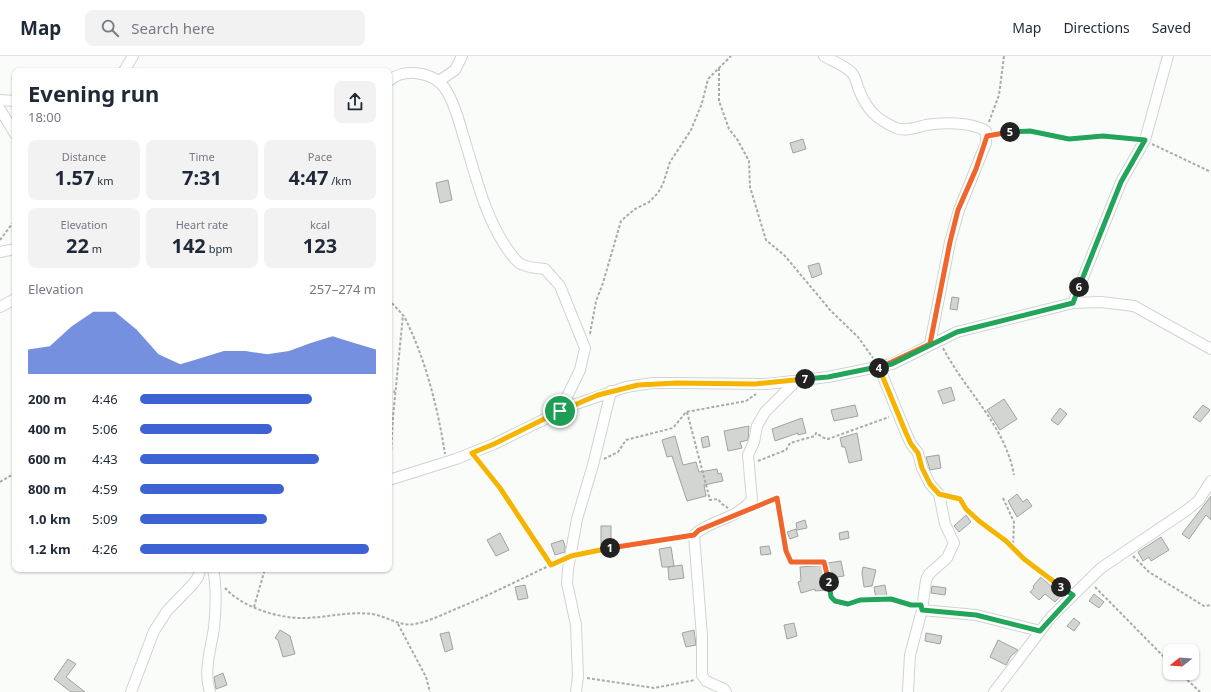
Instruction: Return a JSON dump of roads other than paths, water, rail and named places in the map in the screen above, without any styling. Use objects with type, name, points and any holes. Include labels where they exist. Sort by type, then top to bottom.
[{"type":"street","points":[[126,68],[133,56]]},
{"type":"street","points":[[439,81],[455,70],[462,56]]},
{"type":"street","points":[[824,56],[853,74],[865,106],[875,116],[899,129],[909,129],[938,123],[981,128],[987,133],[976,169],[958,210],[950,242],[934,342]]},
{"type":"street","points":[[1073,303],[1121,182],[1145,140],[1168,56]]},
{"type":"street","points":[[392,79],[404,74],[415,73],[439,81],[446,90],[458,118],[484,206],[496,232],[518,262],[530,267],[545,269],[554,277],[564,294],[585,348],[580,370],[560,411]]},
{"type":"street","points":[[0,100],[12,101]]},
{"type":"street","points":[[0,109],[12,129]]},
{"type":"street","points":[[0,252],[12,250]]},
{"type":"street","points":[[0,307],[12,301]]},
{"type":"street","points":[[392,479],[472,453],[494,444],[560,411],[611,391],[652,383],[755,384],[828,377],[892,364],[957,332],[1073,303],[1101,302],[1134,306],[1211,349]]},
{"type":"street","points":[[879,367],[911,444],[918,453],[922,468],[930,484],[939,494],[945,524],[954,543],[947,558],[929,574],[926,580],[922,607],[910,655],[908,692]]},
{"type":"street","points":[[726,692],[724,689],[703,679],[702,636],[694,535],[699,530],[734,515],[746,507],[752,500],[748,455],[754,442],[756,426],[765,412],[796,380]]},
{"type":"street","points":[[576,692],[578,676],[576,625],[567,583],[577,519],[593,465],[611,391]]},
{"type":"street","points":[[994,692],[1040,631],[1073,595],[1101,568],[1187,510],[1199,500],[1211,481]]},
{"type":"street","points":[[131,692],[154,631],[167,611],[198,577],[199,572]]},
{"type":"street","points":[[210,692],[207,685],[207,673],[216,610],[214,574]]},
{"type":"street","points":[[922,607],[976,615],[1040,631]]}]
